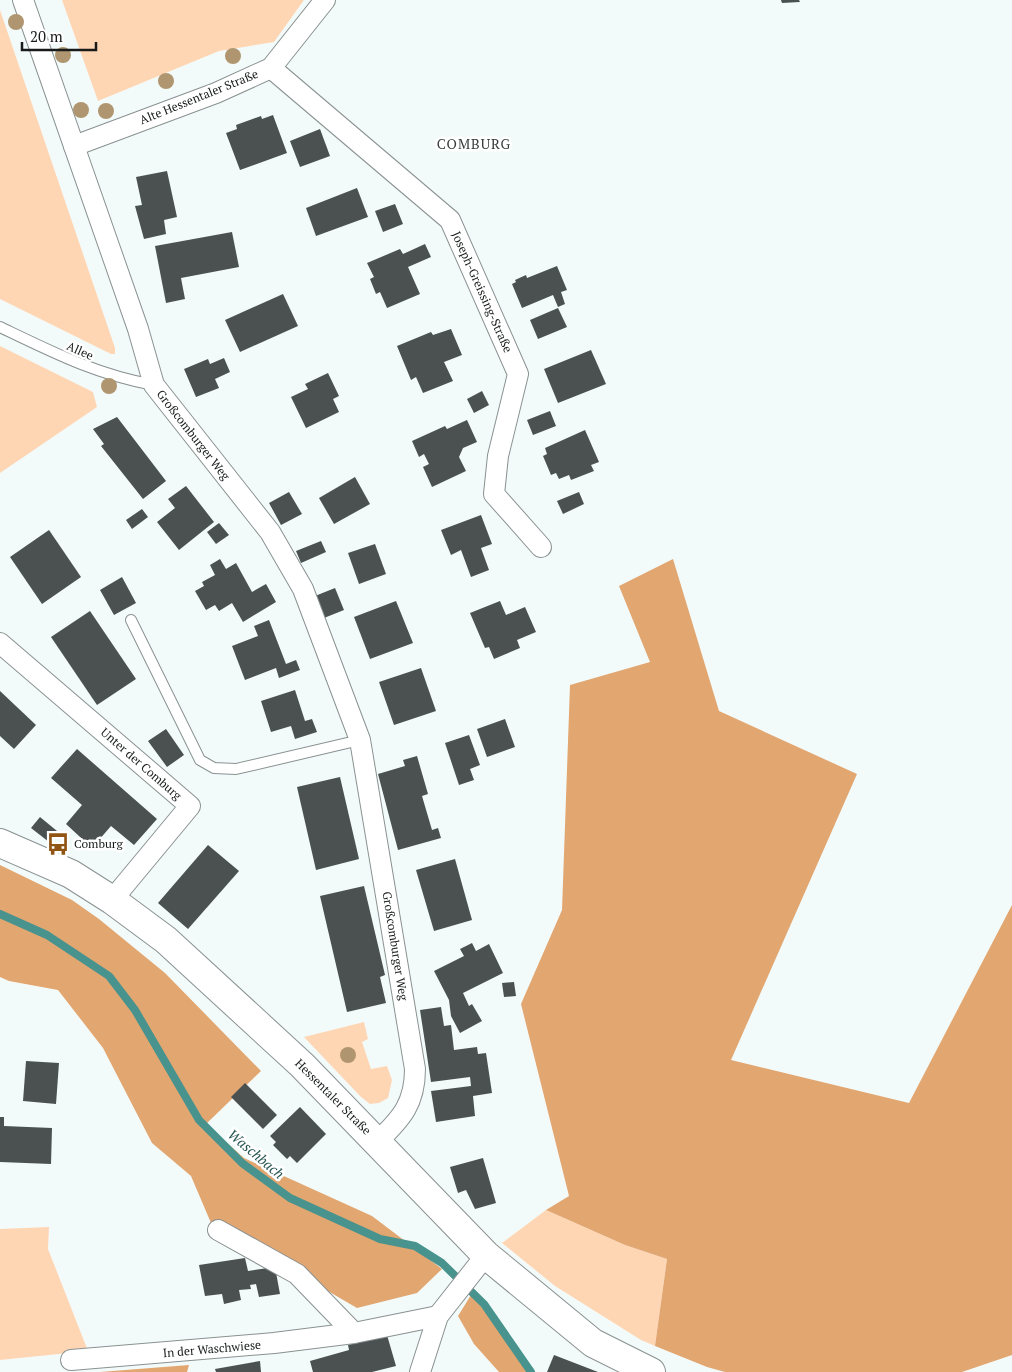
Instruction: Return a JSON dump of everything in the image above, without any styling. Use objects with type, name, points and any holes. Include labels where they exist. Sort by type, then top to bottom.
[{"type":"main road","name":"Hessentaler Straße","points":[[0,843],[71,874],[112,900],[166,940],[302,1065],[378,1141],[486,1255],[593,1343],[651,1372]]},
{"type":"street","name":"Großcomburger Weg","points":[[24,0],[138,329],[154,385],[274,540],[303,589],[360,740],[415,1068],[415,1088],[409,1106],[378,1141]]},
{"type":"street","name":"Alte Hessentaler Straße","points":[[74,146],[216,92],[271,68],[325,0]]},
{"type":"street","name":"Joseph-Greissing-Straße","points":[[271,68],[450,220],[518,374],[498,456],[494,494],[541,546]]},
{"type":"street","name":"Unter der Comburg","points":[[0,643],[190,806],[112,900]]},
{"type":"street","points":[[218,1230],[297,1274],[354,1333]]},
{"type":"street","points":[[420,1372],[438,1316],[486,1255]]},
{"type":"street","name":"In der Waschwiese","points":[[71,1360],[209,1349],[354,1333],[438,1316]]},
{"type":"lane","name":"Allee","points":[[0,327],[81,366],[101,373],[154,385]]},
{"type":"lane","points":[[130,620],[200,760],[214,768],[236,769],[360,740]]},
{"type":"shaded area","points":[[62,0],[304,0],[274,42],[219,51],[98,101]]},
{"type":"shaded area","points":[[0,10],[115,348],[115,354],[111,354],[0,299]]},
{"type":"shaded area","points":[[0,346],[93,392],[97,407],[0,473]]},
{"type":"shaded area","points":[[673,559],[719,711],[857,774],[731,1060],[909,1103],[1012,905],[1012,1355],[962,1372],[725,1372],[707,1367],[655,1346],[667,1259],[625,1245],[546,1210],[569,1196],[521,1004],[562,910],[570,685],[650,662],[619,586]]},
{"type":"shaded area","points":[[0,865],[72,900],[99,919],[165,973],[261,1071],[206,1124],[244,1158],[372,1216],[442,1269],[417,1293],[357,1308],[211,1223],[191,1176],[152,1143],[103,1048],[58,990],[9,981],[0,977]]},
{"type":"shaded area","points":[[364,1022],[368,1039],[362,1042],[371,1069],[387,1066],[392,1080],[388,1098],[379,1103],[370,1104],[361,1097],[304,1037]]},
{"type":"shaded area","points":[[546,1210],[625,1245],[667,1259],[655,1346],[641,1340],[555,1286],[502,1243]]},
{"type":"shaded area","points":[[49,1227],[48,1249],[88,1351],[0,1360],[0,1229]]},
{"type":"shaded area","points":[[474,1290],[481,1306],[532,1372],[499,1372],[474,1344],[458,1316]]},
{"type":"shaded area","points":[[189,1365],[187,1372],[100,1372]]},
{"type":"building","points":[[781,0],[799,0],[800,2],[782,3]]},
{"type":"building","points":[[273,115],[287,153],[240,170],[226,133],[237,129],[236,125],[261,116],[262,119]]},
{"type":"building","points":[[320,129],[330,156],[300,167],[290,141]]},
{"type":"building","points":[[167,171],[177,217],[164,220],[166,234],[144,239],[135,206],[142,205],[136,177]]},
{"type":"building","points":[[357,188],[368,217],[316,236],[306,208]]},
{"type":"building","points":[[395,204],[403,224],[383,232],[375,211]]},
{"type":"building","points":[[232,232],[239,267],[181,278],[185,299],[166,303],[155,246]]},
{"type":"building","points":[[425,244],[431,257],[408,267],[420,294],[387,308],[380,292],[376,294],[370,279],[374,277],[367,263],[400,249],[403,254]]},
{"type":"building","points":[[557,266],[567,290],[561,292],[565,304],[558,307],[553,295],[522,308],[512,284],[516,282],[515,280],[526,275],[527,278]]},
{"type":"building","points":[[283,294],[298,326],[240,352],[225,320]]},
{"type":"building","points":[[558,308],[567,327],[538,339],[530,320]]},
{"type":"building","points":[[451,329],[462,355],[444,362],[453,381],[423,393],[416,377],[411,380],[397,346],[431,332],[433,335]]},
{"type":"building","points":[[591,350],[606,384],[558,403],[544,369]]},
{"type":"building","points":[[224,358],[230,372],[215,379],[219,388],[196,397],[184,369],[208,359],[210,364]]},
{"type":"building","points":[[328,373],[339,396],[333,399],[339,412],[306,428],[291,397],[308,389],[305,384]]},
{"type":"building","points":[[482,391],[489,405],[474,413],[467,399]]},
{"type":"building","points":[[550,411],[556,426],[533,435],[527,420]]},
{"type":"building","points":[[117,417],[166,481],[143,499],[101,446],[104,444],[93,429]]},
{"type":"building","points":[[467,420],[477,442],[463,448],[459,457],[466,471],[432,487],[423,467],[429,464],[424,454],[419,457],[412,441],[445,426],[447,429]]},
{"type":"building","points":[[585,430],[599,462],[591,465],[594,471],[571,480],[569,475],[559,479],[556,473],[551,475],[543,456],[547,454],[545,448]]},
{"type":"building","points":[[355,477],[370,504],[334,524],[319,498]]},
{"type":"building","points":[[186,486],[214,522],[179,550],[157,522],[175,508],[168,499]]},
{"type":"building","points":[[289,492],[302,514],[281,525],[269,503]]},
{"type":"building","points":[[579,492],[584,504],[563,514],[557,501]]},
{"type":"building","points":[[142,509],[148,517],[132,529],[126,520]]},
{"type":"building","points":[[481,515],[492,544],[481,548],[489,570],[471,577],[461,550],[451,555],[441,530]]},
{"type":"building","points":[[219,523],[229,535],[216,544],[207,532]]},
{"type":"building","points":[[49,530],[81,577],[42,604],[10,557]]},
{"type":"building","points":[[321,541],[326,552],[301,563],[296,551]]},
{"type":"building","points":[[375,544],[386,574],[359,584],[348,553]]},
{"type":"building","points":[[220,559],[226,569],[236,563],[252,592],[266,584],[276,602],[243,622],[232,603],[219,611],[215,605],[206,610],[195,591],[204,586],[202,582],[215,575],[210,565]]},
{"type":"building","points":[[122,577],[136,603],[114,615],[100,590]]},
{"type":"building","points":[[335,588],[344,610],[324,618],[315,596]]},
{"type":"building","points":[[396,601],[413,643],[370,659],[354,617]]},
{"type":"building","points":[[500,601],[506,615],[525,607],[536,632],[517,640],[520,648],[494,659],[489,647],[485,648],[470,613]]},
{"type":"building","points":[[90,611],[136,679],[97,705],[51,637]]},
{"type":"building","points":[[269,620],[286,664],[296,660],[300,670],[279,678],[276,668],[245,680],[232,646],[258,636],[254,626]]},
{"type":"building","points":[[421,668],[436,711],[394,725],[379,682]]},
{"type":"building","points":[[295,690],[305,721],[312,719],[317,732],[295,739],[291,726],[271,732],[261,701]]},
{"type":"building","points":[[0,691],[36,725],[14,749],[0,736]]},
{"type":"building","points":[[505,719],[515,747],[487,757],[477,729]]},
{"type":"building","points":[[166,729],[184,755],[167,767],[148,741]]},
{"type":"building","points":[[469,735],[480,765],[470,769],[474,780],[459,785],[445,743]]},
{"type":"building","points":[[77,749],[157,819],[134,845],[111,826],[92,848],[66,824],[82,805],[51,778]]},
{"type":"building","points":[[417,756],[428,794],[422,796],[432,830],[438,828],[441,838],[398,850],[378,774],[405,766],[403,760]]},
{"type":"building","points":[[340,777],[359,859],[316,870],[297,787]]},
{"type":"building","points":[[40,817],[57,831],[49,842],[31,828]]},
{"type":"building","points":[[208,845],[239,871],[188,929],[158,903]]},
{"type":"building","points":[[455,859],[472,920],[434,931],[416,870]]},
{"type":"building","points":[[364,886],[385,975],[380,977],[386,1003],[347,1012],[320,896]]},
{"type":"building","points":[[472,943],[476,951],[489,944],[503,973],[463,993],[469,1006],[472,1004],[482,1021],[460,1033],[451,1016],[449,1000],[434,971],[464,956],[460,949]]},
{"type":"building","points":[[514,982],[516,996],[504,997],[502,983]]},
{"type":"building","points":[[441,1007],[444,1026],[451,1025],[454,1050],[477,1047],[478,1054],[486,1053],[492,1093],[473,1096],[475,1116],[436,1122],[431,1091],[471,1086],[470,1077],[431,1082],[420,1010]]},
{"type":"building","points":[[26,1061],[59,1063],[56,1104],[23,1101]]},
{"type":"building","points":[[245,1083],[277,1115],[263,1129],[231,1097]]},
{"type":"building","points":[[300,1107],[326,1134],[297,1163],[290,1156],[287,1159],[273,1145],[276,1142],[270,1136]]},
{"type":"building","points":[[0,1117],[4,1117],[4,1126],[52,1128],[51,1164],[0,1162]]},
{"type":"building","points":[[483,1158],[496,1203],[475,1209],[466,1190],[458,1193],[450,1167]]},
{"type":"building","points":[[245,1258],[248,1271],[275,1267],[280,1294],[259,1297],[256,1284],[250,1285],[251,1289],[239,1290],[241,1300],[224,1304],[222,1294],[205,1296],[199,1265]]},
{"type":"building","points":[[387,1335],[396,1366],[372,1372],[313,1372],[310,1361],[349,1350],[348,1345]]},
{"type":"building","points":[[554,1355],[598,1372],[547,1372]]},
{"type":"building","points":[[260,1361],[261,1372],[216,1372],[215,1369]]},
{"type":"waterway","name":"Waschbach","points":[[0,914],[47,935],[109,976],[135,1010],[199,1120],[242,1163],[290,1198],[380,1239],[415,1246],[442,1263],[484,1304],[531,1372]]},
{"type":"place","name":"Comburg","points":[[58,844]]},
{"type":"district","name":"COMBURG","points":[[474,144]]}]
